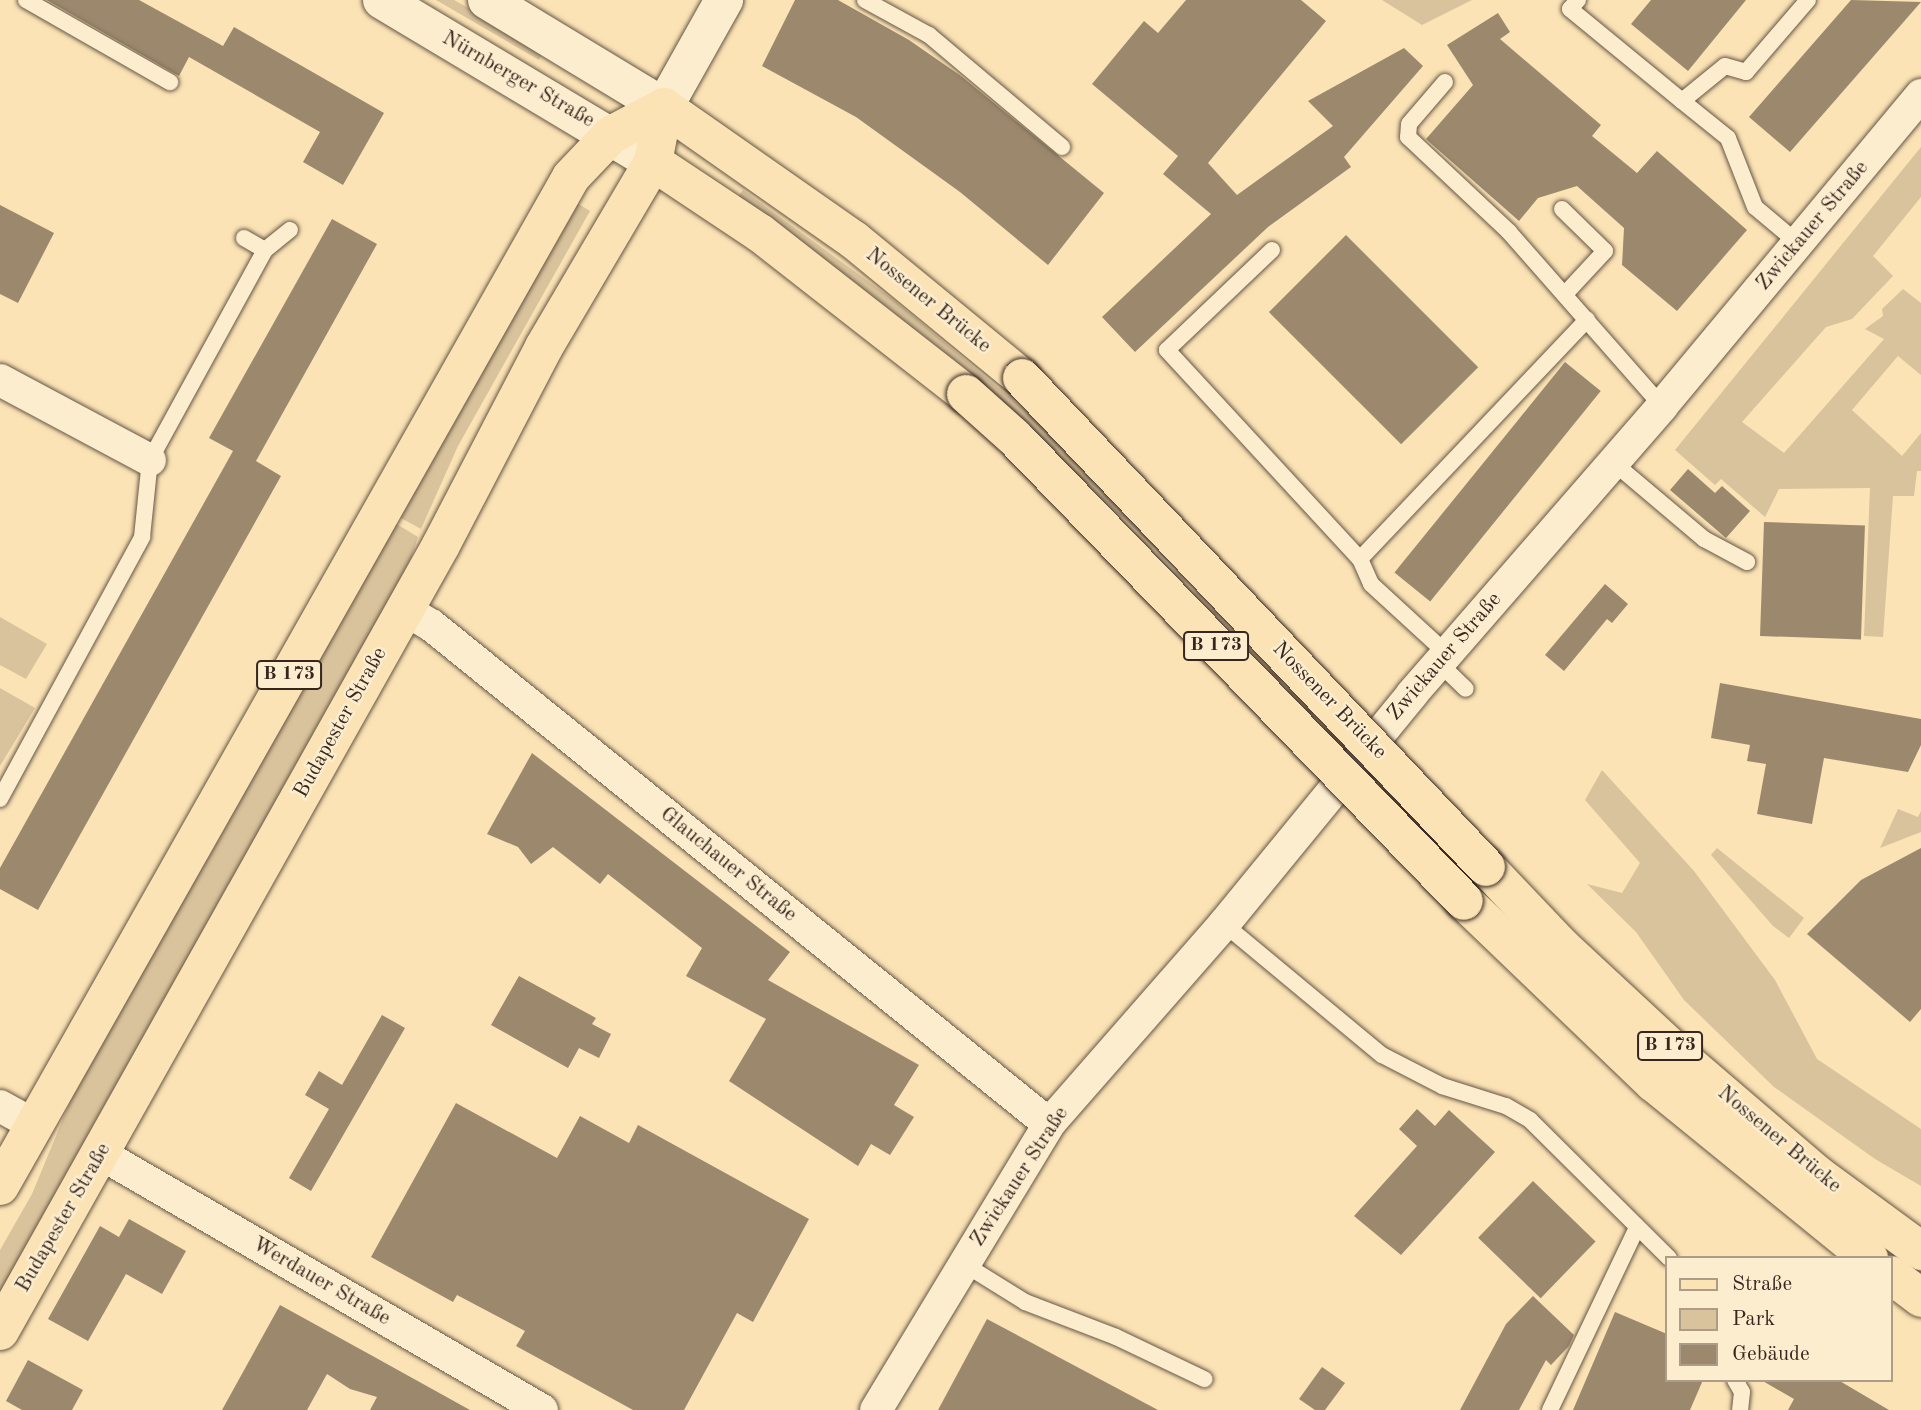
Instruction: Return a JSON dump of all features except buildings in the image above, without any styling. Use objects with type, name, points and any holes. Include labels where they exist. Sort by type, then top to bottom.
[{"type":"main road","name":"Nürnberger Straße","points":[[382,0],[653,162]]},
{"type":"main road","points":[[487,0],[664,107],[724,0]]},
{"type":"main road","name":"B 173","points":[[0,1186],[571,177],[611,135],[664,107]]},
{"type":"main road","name":"Budapester Straße","points":[[0,1331],[404,609],[544,347],[653,162],[664,107]]},
{"type":"main road","name":"Nossener Brücke","points":[[664,107],[854,240],[1023,379],[1560,945],[1687,1063],[1860,1236]]},
{"type":"main road","name":"Nossener Brücke","points":[[653,162],[760,233],[966,394],[1014,437],[1464,901],[1654,1083],[1860,1236],[1921,1251]]},
{"type":"main road","points":[[1893,1277],[1921,1298]]},
{"type":"street","name":"Zwickauer Straße","points":[[876,1410],[1049,1124],[1224,924],[1443,658],[1614,463],[1921,95]]},
{"type":"street","points":[[2,385],[150,460]]},
{"type":"street","name":"Glauchauer Straße","points":[[404,609],[431,625],[1049,1124]]},
{"type":"street","points":[[0,1107],[34,1125]]},
{"type":"street","name":"Werdauer Straße","points":[[101,1154],[542,1410]]},
{"type":"lane","points":[[26,0],[170,82]]},
{"type":"lane","points":[[865,0],[929,36],[1062,147]]},
{"type":"lane","points":[[1578,0],[1570,9],[1728,138],[1755,206],[1799,244]]},
{"type":"lane","points":[[1682,101],[1725,66],[1746,72],[1808,0]]},
{"type":"lane","points":[[1444,82],[1409,124],[1408,136],[1509,232],[1662,406]]},
{"type":"lane","points":[[1562,209],[1605,251],[1565,294]]},
{"type":"lane","points":[[0,799],[142,537],[150,460],[265,250],[290,230]]},
{"type":"lane","points":[[244,238],[265,250]]},
{"type":"lane","points":[[1272,250],[1167,350],[1360,559],[1371,584],[1443,658],[1466,689]]},
{"type":"lane","points":[[1360,559],[1587,320]]},
{"type":"lane","points":[[1614,463],[1704,539],[1747,562]]},
{"type":"lane","points":[[1224,924],[1382,1055],[1442,1086],[1506,1106],[1530,1120],[1667,1256]]},
{"type":"lane","points":[[1550,1410],[1637,1228]]},
{"type":"lane","points":[[964,1264],[1025,1302],[1116,1337],[1204,1379]]},
{"type":"lane","points":[[1736,1382],[1742,1392],[1740,1410]]},
{"type":"green space","points":[[436,0],[454,0],[545,50],[539,60]]},
{"type":"green space","points":[[1382,0],[1472,0],[1422,25]]},
{"type":"green space","points":[[1921,147],[1921,197],[1873,256],[1893,276],[1852,319],[1826,327],[1742,422],[1784,453],[1884,339],[1865,329],[1883,316],[1882,309],[1903,289],[1921,303],[1921,375],[1898,356],[1852,410],[1902,456],[1921,433],[1921,471],[1917,471],[1914,496],[1893,496],[1883,637],[1864,636],[1870,488],[1779,489],[1765,517],[1721,479],[1715,485],[1675,450]]},
{"type":"green space","points":[[743,190],[895,301],[1045,427],[1190,581],[989,392],[888,308],[737,198]]},
{"type":"green space","points":[[577,203],[590,211],[458,446],[421,529],[399,517]]},
{"type":"green space","points":[[395,523],[418,537],[400,591],[0,1298],[0,1250],[32,1194],[77,1085],[306,682],[313,686],[317,682],[309,677]]},
{"type":"green space","points":[[0,617],[47,644],[26,679],[0,665]]},
{"type":"green space","points":[[0,688],[35,708],[0,766]]},
{"type":"green space","points":[[1602,770],[1694,871],[1775,980],[1817,1059],[1921,1129],[1921,1186],[1875,1159],[1774,1087],[1684,1000],[1636,932],[1587,884],[1622,893],[1640,863],[1585,800]]},
{"type":"green space","points":[[1898,809],[1918,817],[1921,811],[1921,832],[1880,848]]},
{"type":"green space","points":[[1717,848],[1804,918],[1789,938],[1773,926],[1711,855]]}]
